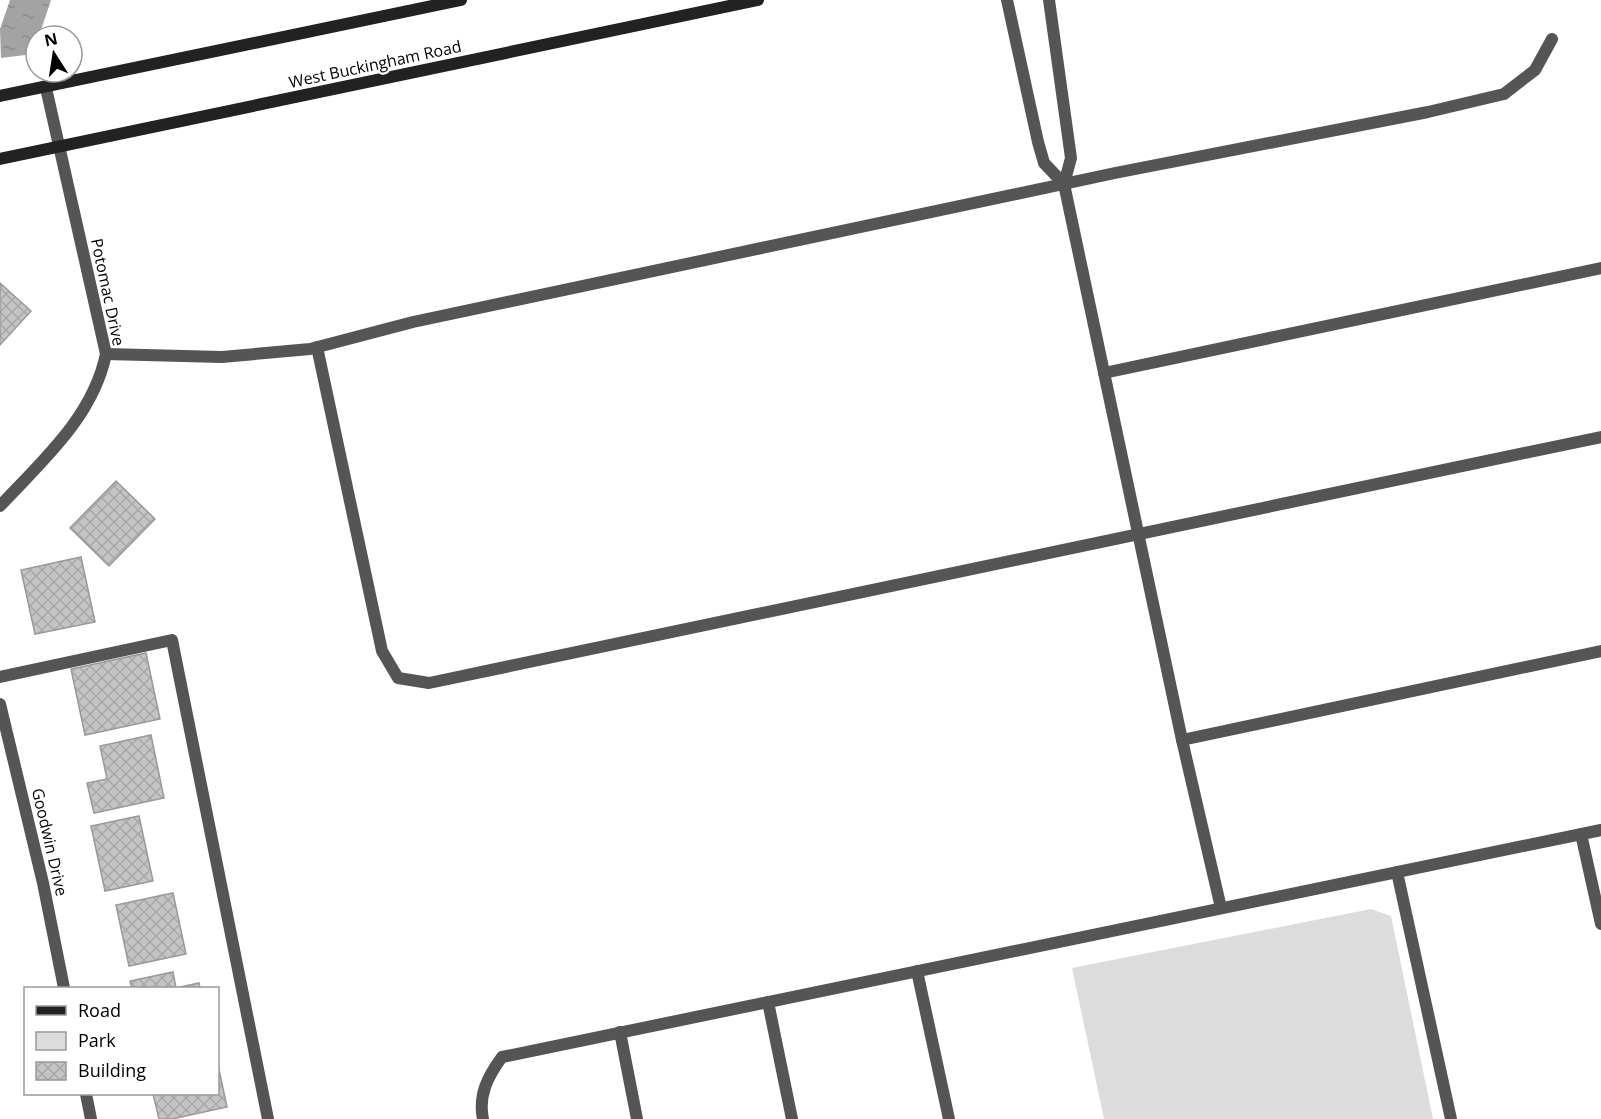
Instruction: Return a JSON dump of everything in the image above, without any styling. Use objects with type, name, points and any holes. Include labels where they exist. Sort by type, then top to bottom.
[{"type":"main road","points":[[0,96],[461,0]]},
{"type":"main road","name":"West Buckingham Road","points":[[0,159],[758,0]]},
{"type":"street","points":[[1007,0],[1044,163],[1064,184]]},
{"type":"street","points":[[1048,0],[1071,158],[1064,184],[1182,740],[1221,908]]},
{"type":"street","points":[[106,354],[222,357],[317,347],[413,322],[1064,184],[1428,112],[1504,94],[1536,70],[1552,39]]},
{"type":"street","name":"Potomac Drive","points":[[0,506],[74,425],[101,376],[106,354],[46,88]]},
{"type":"street","points":[[1104,373],[1601,268]]},
{"type":"street","points":[[317,347],[382,651],[398,678],[429,683],[1601,437]]},
{"type":"street","points":[[0,677],[172,640],[268,1119]]},
{"type":"street","points":[[1182,740],[1601,651]]},
{"type":"street","name":"Goodwin Drive","points":[[0,704],[64,987]]},
{"type":"street","points":[[483,1119],[480,1107],[486,1078],[502,1057],[1601,830]]},
{"type":"street","points":[[1581,834],[1601,924]]},
{"type":"street","points":[[1397,872],[1451,1119]]},
{"type":"street","points":[[917,971],[950,1119]]},
{"type":"street","points":[[768,1002],[792,1119]]},
{"type":"street","points":[[620,1032],[637,1119]]},
{"type":"street","points":[[86,1095],[91,1119]]},
{"type":"green space","points":[[1371,909],[1391,916],[1433,1119],[1104,1119],[1072,968]]},
{"type":"water","points":[[10,0],[51,0],[43,24],[24,24],[24,55],[1,58],[0,29]]},
{"type":"building","points":[[0,283],[31,311],[0,345]]},
{"type":"building","points":[[116,481],[155,519],[109,566],[70,528]]},
{"type":"building","points":[[81,557],[95,622],[35,634],[21,570]]},
{"type":"building","points":[[146,653],[160,719],[85,735],[71,669]]},
{"type":"building","points":[[151,735],[164,798],[94,813],[87,783],[107,779],[100,746]]},
{"type":"building","points":[[139,816],[153,881],[105,891],[91,826]]},
{"type":"building","points":[[173,893],[186,954],[129,966],[116,905]]},
{"type":"building","points":[[173,972],[176,987],[132,987],[130,981]]},
{"type":"building","points":[[199,983],[200,987],[181,987]]},
{"type":"building","points":[[219,1070],[227,1107],[172,1119],[159,1119],[153,1095],[219,1095]]}]
